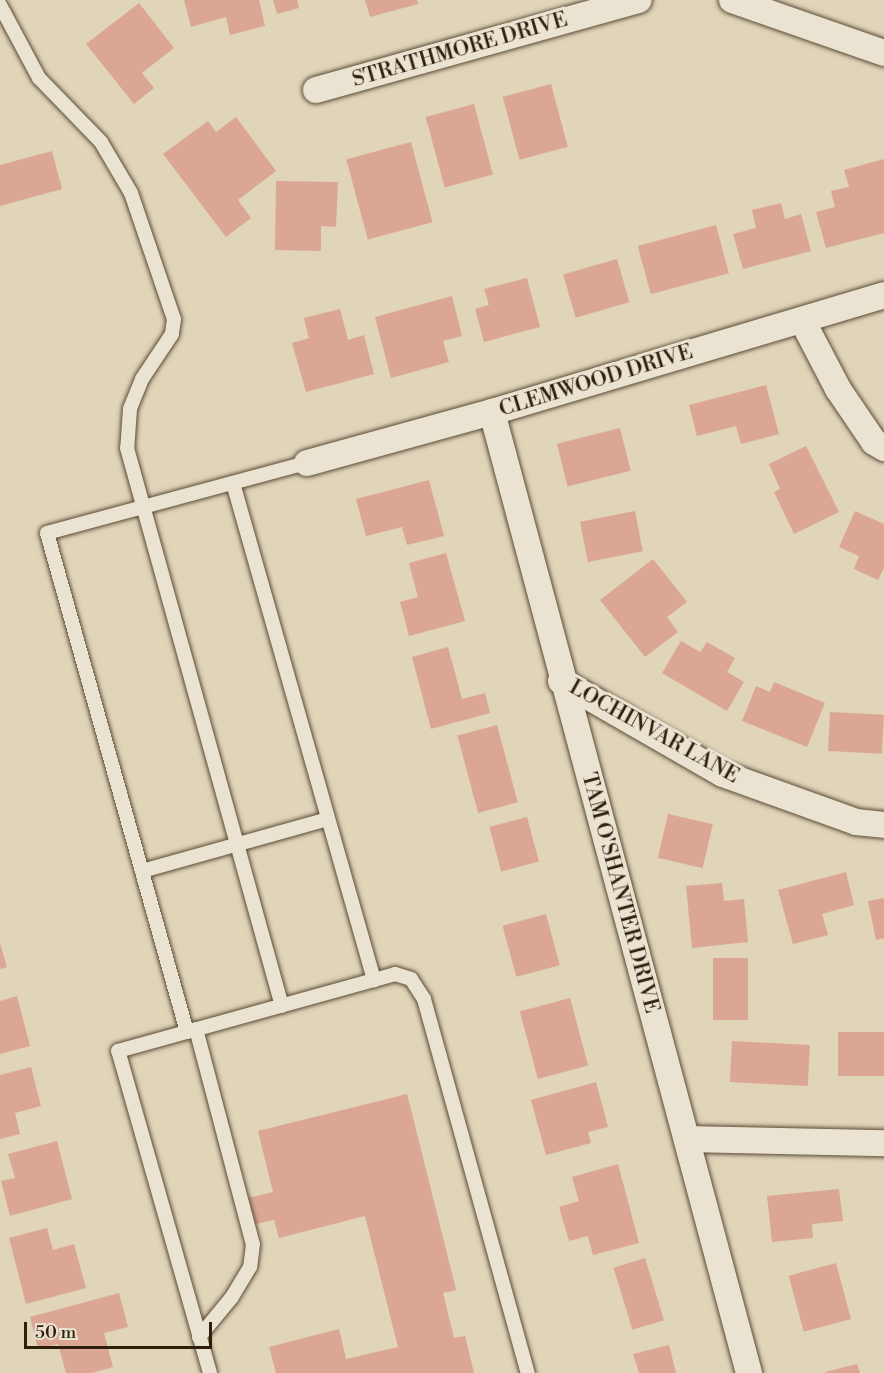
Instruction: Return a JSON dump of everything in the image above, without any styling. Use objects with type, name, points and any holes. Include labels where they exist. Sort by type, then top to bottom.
[{"type":"street","name":"STRATHMORE DRIVE","points":[[315,90],[639,0]]},
{"type":"street","points":[[732,0],[884,53]]},
{"type":"street","name":"CLEMWOOD DRIVE","points":[[307,463],[492,412],[884,295]]},
{"type":"street","points":[[802,320],[838,389],[874,442],[884,448]]},
{"type":"street","name":"TAM O'SHANTER DRIVE","points":[[492,412],[561,681],[749,1373]]},
{"type":"street","name":"LOCHINVAR LANE","points":[[561,681],[723,774],[856,822],[884,825]]},
{"type":"street","points":[[687,1139],[884,1143]]},
{"type":"lane","points":[[0,5],[39,78],[101,142],[131,193],[174,320],[172,334],[142,379],[130,409],[127,448],[141,508],[282,1006]]},
{"type":"lane","points":[[199,1337],[249,1267],[253,1244],[142,871],[47,532],[307,463]]},
{"type":"lane","points":[[233,483],[374,980]]},
{"type":"lane","points":[[142,871],[328,819]]},
{"type":"lane","points":[[210,1373],[118,1051],[395,974],[411,979],[424,999],[528,1373]]},
{"type":"building","points":[[184,0],[259,0],[265,26],[230,35],[226,17],[191,27]]},
{"type":"building","points":[[273,0],[297,0],[299,8],[277,14]]},
{"type":"building","points":[[365,0],[417,0],[418,4],[370,17]]},
{"type":"building","points":[[139,3],[174,48],[142,73],[154,88],[134,104],[86,44]]},
{"type":"building","points":[[551,84],[568,147],[520,160],[503,97]]},
{"type":"building","points":[[474,104],[493,175],[445,187],[426,117]]},
{"type":"building","points":[[236,117],[276,171],[238,200],[251,218],[226,237],[163,154],[208,121],[216,132]]},
{"type":"building","points":[[411,142],[432,222],[368,240],[346,159]]},
{"type":"building","points":[[52,151],[62,189],[0,206],[0,165]]},
{"type":"building","points":[[884,159],[884,233],[826,248],[816,212],[835,207],[831,191],[849,187],[844,170]]},
{"type":"building","points":[[276,181],[338,182],[336,227],[321,226],[321,251],[275,250]]},
{"type":"building","points":[[781,203],[785,219],[801,214],[811,251],[743,269],[733,234],[756,228],[752,210]]},
{"type":"building","points":[[716,225],[729,273],[651,294],[638,246]]},
{"type":"building","points":[[617,259],[629,302],[576,318],[563,274]]},
{"type":"building","points":[[527,278],[540,327],[484,342],[475,309],[489,305],[484,289]]},
{"type":"building","points":[[452,296],[462,336],[443,341],[449,362],[391,378],[375,317]]},
{"type":"building","points":[[340,309],[348,340],[364,335],[374,374],[306,392],[292,343],[309,338],[304,318]]},
{"type":"building","points":[[766,385],[779,434],[741,444],[736,426],[697,436],[689,405]]},
{"type":"building","points":[[620,428],[631,471],[568,486],[557,444]]},
{"type":"building","points":[[806,446],[839,512],[794,534],[774,492],[780,489],[769,464]]},
{"type":"building","points":[[429,480],[444,536],[407,545],[402,527],[366,536],[356,499]]},
{"type":"building","points":[[635,511],[643,551],[588,562],[580,522]]},
{"type":"building","points":[[855,511],[884,524],[884,568],[878,580],[854,569],[859,556],[839,547]]},
{"type":"building","points":[[446,553],[465,621],[409,636],[400,602],[418,597],[409,563]]},
{"type":"building","points":[[653,559],[687,602],[667,617],[678,632],[645,657],[600,600]]},
{"type":"building","points":[[681,641],[700,652],[707,642],[735,658],[727,672],[744,682],[727,711],[662,673]]},
{"type":"building","points":[[448,647],[462,699],[485,693],[490,713],[431,729],[412,657]]},
{"type":"building","points":[[774,682],[825,703],[807,747],[742,721],[756,686],[770,692]]},
{"type":"building","points":[[830,712],[884,715],[882,754],[828,751]]},
{"type":"building","points":[[497,725],[518,802],[478,813],[457,736]]},
{"type":"building","points":[[668,814],[713,824],[703,868],[658,858]]},
{"type":"building","points":[[527,817],[539,861],[501,872],[489,827]]},
{"type":"building","points":[[846,872],[854,905],[822,914],[828,935],[793,944],[778,890]]},
{"type":"building","points":[[722,883],[724,901],[744,899],[748,942],[692,948],[686,886]]},
{"type":"building","points":[[884,898],[884,938],[876,940],[868,901]]},
{"type":"building","points":[[546,914],[560,965],[516,977],[503,926]]},
{"type":"building","points":[[0,943],[7,967],[0,969]]},
{"type":"building","points":[[713,958],[748,958],[748,1020],[713,1020]]},
{"type":"building","points":[[17,996],[30,1046],[0,1054],[0,1001]]},
{"type":"building","points":[[570,998],[588,1066],[538,1079],[520,1011]]},
{"type":"building","points":[[838,1032],[884,1032],[884,1076],[838,1076]]},
{"type":"building","points":[[732,1041],[810,1045],[808,1086],[730,1082]]},
{"type":"building","points":[[31,1067],[41,1106],[15,1113],[20,1134],[0,1139],[0,1075]]},
{"type":"building","points":[[596,1082],[608,1127],[588,1132],[591,1143],[546,1155],[531,1100]]},
{"type":"building","points":[[407,1094],[456,1290],[443,1293],[454,1338],[465,1336],[474,1373],[276,1373],[269,1347],[339,1329],[346,1359],[398,1347],[365,1216],[279,1238],[274,1220],[255,1224],[249,1198],[273,1192],[258,1131]]},
{"type":"building","points":[[57,1141],[72,1199],[10,1216],[1,1181],[15,1178],[8,1154]]},
{"type":"building","points":[[618,1164],[639,1243],[593,1255],[588,1236],[569,1241],[559,1207],[579,1201],[572,1177]]},
{"type":"building","points":[[839,1189],[843,1221],[812,1224],[813,1238],[772,1242],[767,1196]]},
{"type":"building","points":[[47,1228],[53,1250],[74,1244],[86,1288],[26,1304],[9,1238]]},
{"type":"building","points":[[645,1258],[664,1320],[632,1330],[613,1268]]},
{"type":"building","points":[[836,1263],[851,1319],[804,1332],[789,1276]]},
{"type":"building","points":[[119,1293],[128,1327],[104,1333],[113,1367],[92,1373],[66,1373],[58,1344],[38,1349],[30,1317]]},
{"type":"building","points":[[669,1345],[676,1373],[639,1373],[633,1354]]},
{"type":"building","points":[[857,1364],[860,1373],[825,1373],[825,1372]]}]
